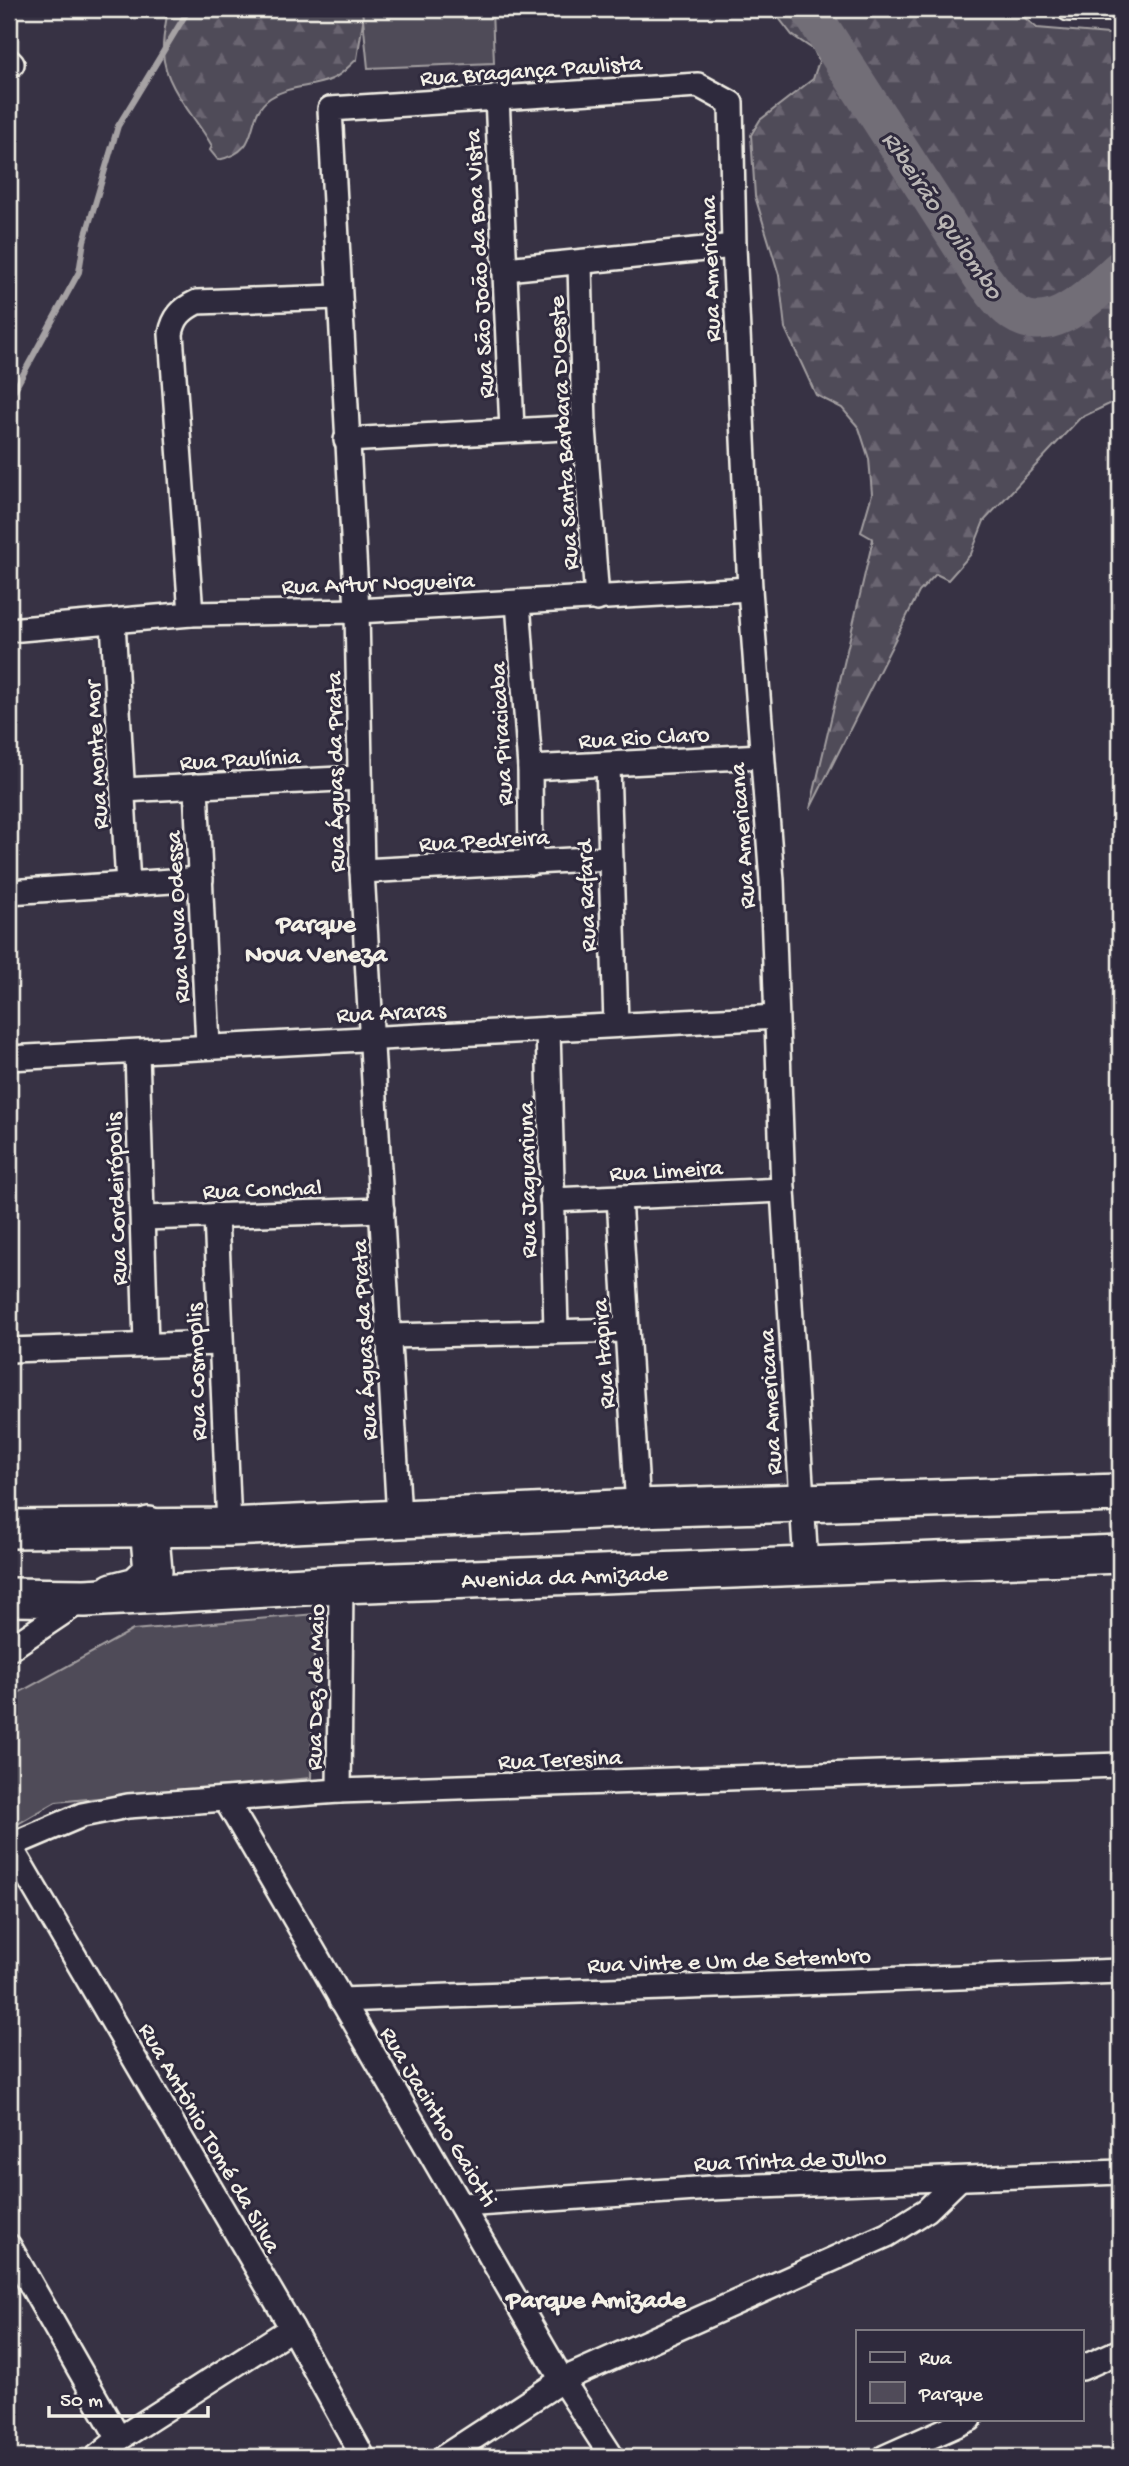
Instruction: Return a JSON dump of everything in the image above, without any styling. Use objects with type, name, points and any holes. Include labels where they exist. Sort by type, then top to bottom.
[{"type":"main road","points":[[9,1529],[229,1527],[638,1508],[1120,1493]]},
{"type":"main road","points":[[85,1598],[137,1586],[148,1578],[153,1572],[149,1526]]},
{"type":"main road","name":"Avenida da Amizade","points":[[9,1598],[85,1598],[341,1584],[1120,1554]]},
{"type":"street","points":[[1081,9],[1120,9]]},
{"type":"street","name":"Rua Bragança Paulista","points":[[330,109],[698,85],[731,103]]},
{"type":"street","name":"Rua São João da Boa Vista","points":[[497,97],[512,429]]},
{"type":"street","name":"Rua Americana","points":[[731,103],[734,246],[750,589],[772,881],[783,1190],[806,1565]]},
{"type":"street","name":"Rua Águas da Prata","points":[[330,109],[338,297],[357,611],[362,871],[400,1518]]},
{"type":"street","points":[[506,269],[580,264],[734,246]]},
{"type":"street","name":"Rua Santa Barbara D'Oeste","points":[[580,264],[584,427],[597,599]]},
{"type":"street","points":[[191,614],[171,334],[173,323],[186,307],[197,302],[338,297]]},
{"type":"street","points":[[346,440],[584,427]]},
{"type":"street","name":"Rua Artur Nogueira","points":[[9,630],[191,614],[357,611],[750,589]]},
{"type":"street","name":"Rua Piracicaba","points":[[518,602],[530,768],[531,863]]},
{"type":"street","name":"Rua Monte Mor","points":[[113,622],[128,885]]},
{"type":"street","name":"Rua Rio Claro","points":[[530,768],[761,756]]},
{"type":"street","name":"Rua Rafard","points":[[608,765],[608,858],[616,1024]]},
{"type":"street","name":"Rua Paulínia","points":[[123,790],[359,778]]},
{"type":"street","name":"Rua Nova Odessa","points":[[196,786],[208,1046]]},
{"type":"street","name":"Rua Pedreira","points":[[362,871],[608,858]]},
{"type":"street","points":[[9,892],[201,879]]},
{"type":"street","name":"Rua Araras","points":[[9,1058],[776,1017]]},
{"type":"street","name":"Rua Jaguariuna","points":[[548,1029],[556,1330]]},
{"type":"street","name":"Rua Cordeirópolis","points":[[136,1052],[144,1218],[146,1344]]},
{"type":"street","name":"Rua Limeira","points":[[552,1200],[783,1190]]},
{"type":"street","name":"Rua Itapira","points":[[620,1198],[638,1508]]},
{"type":"street","name":"Rua Conchal","points":[[144,1218],[382,1210]]},
{"type":"street","name":"Rua Cosmoplis","points":[[216,1215],[229,1527]]},
{"type":"street","points":[[390,1336],[626,1330]]},
{"type":"street","points":[[9,1350],[220,1343]]},
{"type":"street","name":"Rua Dez de Maio","points":[[339,1791],[341,1584]]},
{"type":"street","points":[[9,1649],[85,1598]]},
{"type":"street","name":"Rua Teresina","points":[[9,1846],[82,1815],[128,1806],[339,1791],[1120,1765]]},
{"type":"street","name":"Rua Jacintho Gaiotti","points":[[226,1800],[463,2204],[562,2380],[612,2457]]},
{"type":"street","name":"Rua Antônio Tomé da Silva","points":[[9,1846],[292,2328],[363,2457]]},
{"type":"street","name":"Rua Vinte e Um de Setembro","points":[[341,2000],[1120,1971]]},
{"type":"street","name":"Rua Trinta de Julho","points":[[463,2204],[711,2188],[1120,2172]]},
{"type":"street","points":[[444,2457],[562,2380],[887,2235],[927,2210],[959,2179]]},
{"type":"street","points":[[9,2246],[119,2439]]},
{"type":"street","points":[[97,2457],[119,2439],[292,2328]]},
{"type":"street","points":[[1084,2367],[1120,2351]]},
{"type":"street","points":[[885,2457],[968,2420]]},
{"type":"green space","points":[[168,9],[365,9],[357,59],[335,78],[285,91],[270,98],[257,115],[248,141],[242,149],[218,160],[210,150],[212,146],[175,90],[165,66],[163,42]]},
{"type":"green space","points":[[362,9],[492,9],[494,63],[368,68]]},
{"type":"green space","points":[[772,9],[1014,9],[1037,28],[1109,34],[1120,32],[1120,399],[1080,418],[984,521],[971,554],[948,580],[936,574],[919,592],[810,809],[873,539],[861,532],[872,494],[869,459],[859,428],[842,408],[816,395],[785,328],[779,275],[755,196],[751,135],[760,120],[813,79],[819,61],[814,50],[792,35]]},
{"type":"green space","points":[[315,1614],[311,1778],[56,1802],[9,1829],[9,1698],[133,1630]]},
{"type":"waterway","points":[[9,400],[79,272],[84,241],[118,126],[189,9]]},
{"type":"waterway","name":"Ribeirão Quilombo","points":[[809,9],[981,276],[1009,309],[1024,318],[1039,321],[1054,318],[1083,302],[1120,269]]},
{"type":"district","name":"Parque Nova Veneza","points":[[316,937]]},
{"type":"district","name":"Parque Amizade","points":[[596,2298]]}]
